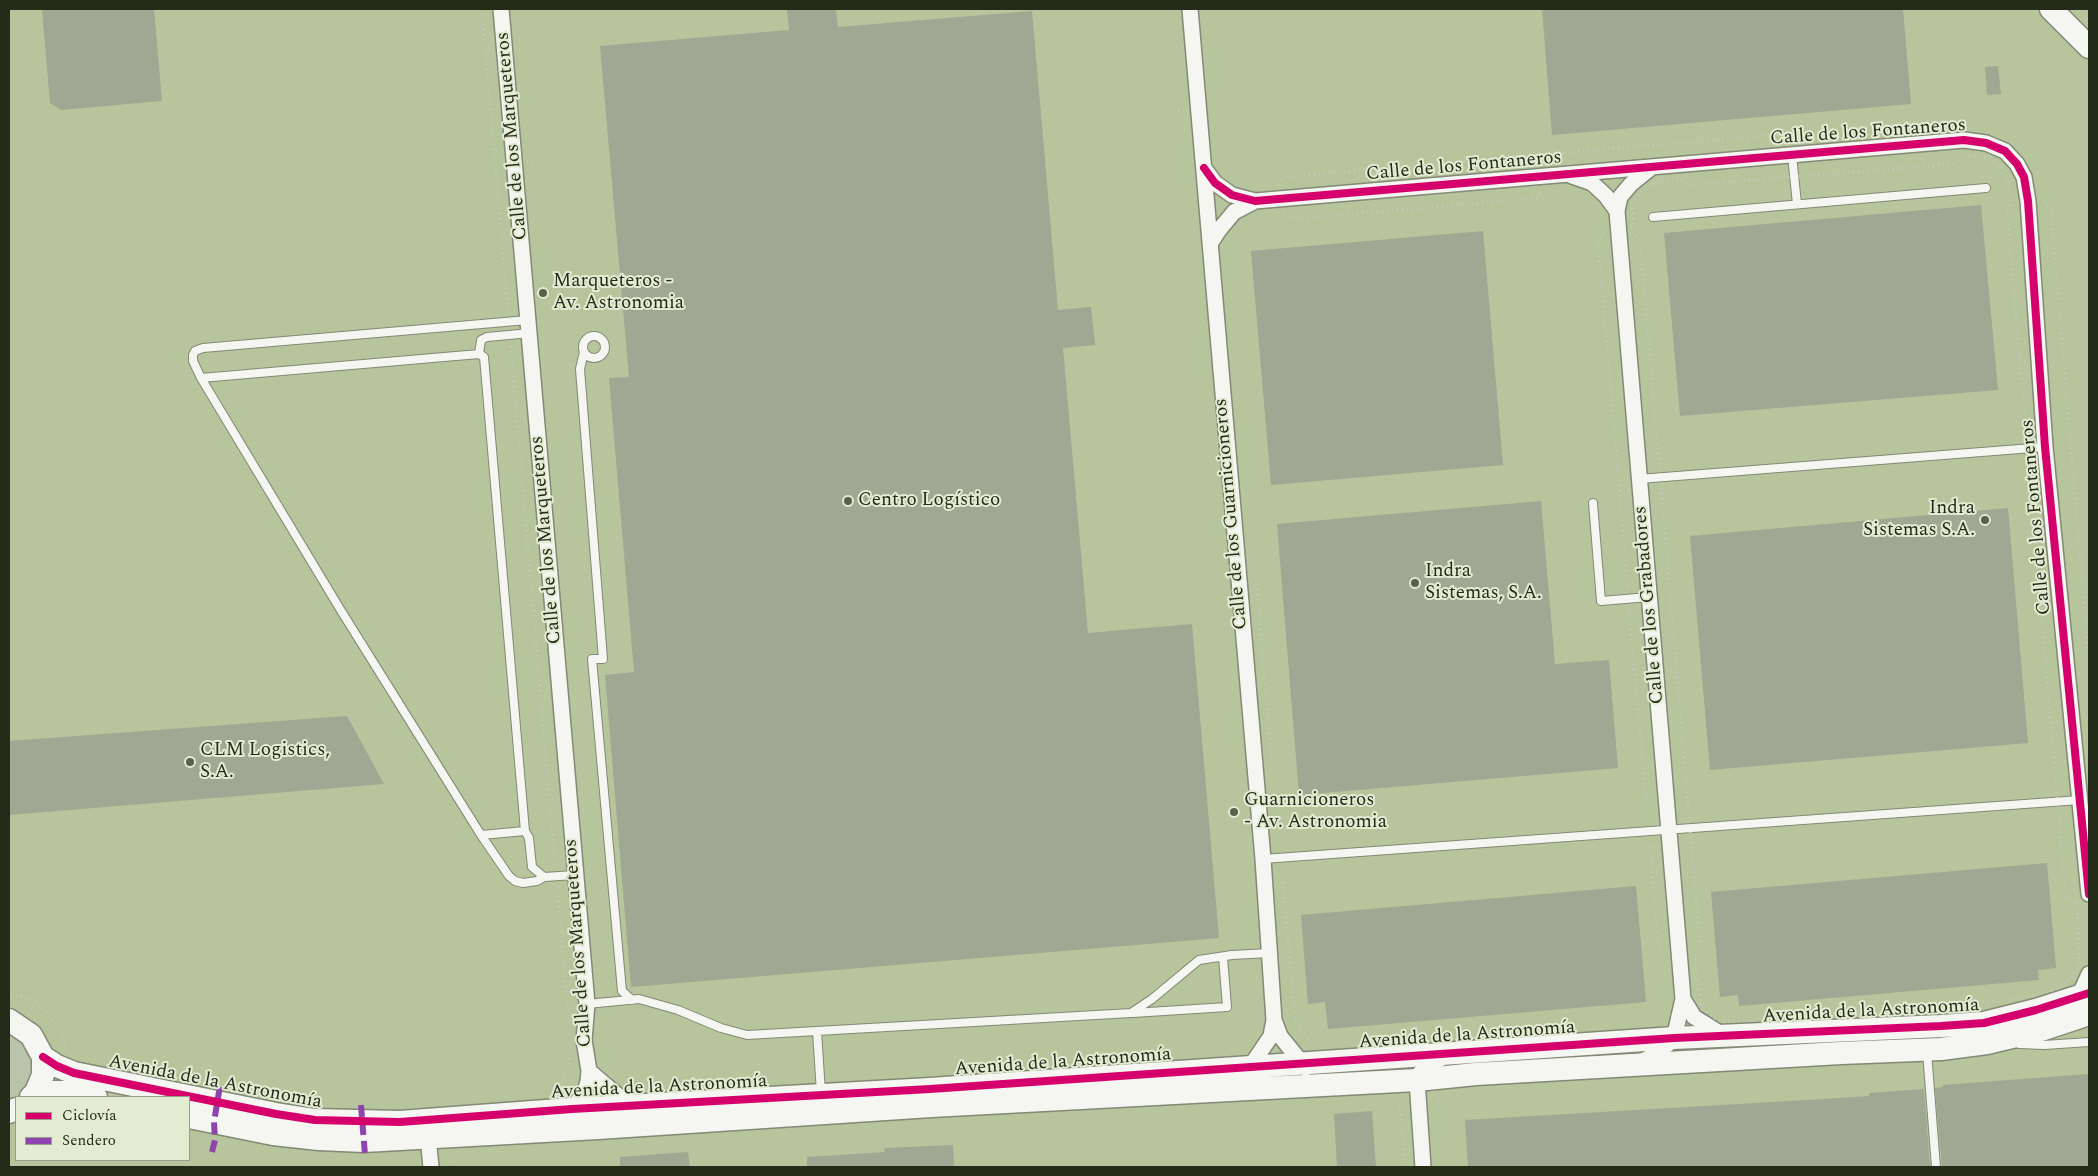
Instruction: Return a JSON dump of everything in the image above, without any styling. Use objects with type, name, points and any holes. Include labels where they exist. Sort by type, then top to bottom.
[{"type":"street","name":"Calle de los Marqueteros","points":[[502,9],[587,1004],[584,1040],[589,1071],[584,1094],[564,1102],[564,1120],[553,1130]]},
{"type":"street","name":"Calle de los Guarnicioneros","points":[[1190,9],[1263,859],[1274,1020],[1271,1036],[1250,1067]]},
{"type":"street","points":[[2051,9],[2089,47]]},
{"type":"street","name":"Calle de los Fontaneros","points":[[1204,168],[1215,183],[1232,195],[1255,201],[1964,140],[1986,143],[2004,151],[2017,164],[2024,177],[2028,201],[2046,447],[2089,894]]},
{"type":"street","name":"Calle de los Grabadores","points":[[1652,167],[1631,184],[1620,197],[1617,211],[1638,480],[1670,830],[1682,999],[1674,1038]]},
{"type":"street","points":[[1564,174],[1592,183],[1606,196],[1617,211]]},
{"type":"street","name":"Calle de los Fontaneros","points":[[1210,244],[1234,212],[1255,201]]},
{"type":"street","points":[[2086,1001],[2089,974]]},
{"type":"street","points":[[1682,999],[1694,1017],[1724,1036]]},
{"type":"street","name":"Avenida de la Astronomía","points":[[190,1097],[315,1120],[400,1122],[470,1117],[564,1102],[630,1106],[1302,1064],[1674,1038],[1984,1023],[2036,1010],[2086,1001]]},
{"type":"street","name":"Avenida de la Astronomía","points":[[190,1117],[273,1134],[319,1140],[364,1141],[931,1106],[1417,1080],[1476,1074],[1841,1053],[1927,1050],[1987,1044],[2041,1030],[2086,1001]]},
{"type":"street","points":[[9,1020],[32,1035],[43,1057],[43,1076],[34,1095]]},
{"type":"street","name":"Calle de los Guarnicioneros","points":[[1274,1020],[1280,1036],[1320,1084]]},
{"type":"street","points":[[1618,1067],[1643,1061],[1660,1052],[1674,1038]]},
{"type":"street","points":[[1423,1167],[1417,1080],[1420,1073],[1430,1065],[1450,1054]]},
{"type":"street","name":"Avenida de la Astronomía","points":[[43,1057],[57,1066],[74,1073],[187,1096]]},
{"type":"street","points":[[1391,1058],[1409,1070],[1417,1080]]},
{"type":"street","name":"Calle de los Marqueteros","points":[[589,1071],[630,1106]]},
{"type":"street","name":"Avenida de la Astronomía","points":[[34,1095],[71,1092],[91,1096]]},
{"type":"street","points":[[428,1137],[440,1125],[470,1117]]},
{"type":"street","points":[[400,1122],[413,1125],[422,1130],[428,1137],[431,1167]]},
{"type":"lane","points":[[1792,155],[1797,204]]},
{"type":"lane","points":[[1653,217],[1986,188]]},
{"type":"lane","points":[[529,327],[509,322],[203,348],[195,351],[193,361],[201,378],[340,609],[481,835],[509,876],[515,881],[523,883],[537,881],[544,877],[576,875]]},
{"type":"lane","points":[[479,354],[481,340],[487,337],[510,335],[529,327]]},
{"type":"lane","points":[[584,352],[580,369],[603,659],[592,659],[622,991],[632,1000]]},
{"type":"lane","points":[[201,378],[479,354],[484,357],[525,831],[529,838],[532,867],[544,877]]},
{"type":"lane","points":[[1638,480],[2046,447]]},
{"type":"lane","points":[[1593,504],[1601,601],[1649,597]]},
{"type":"lane","points":[[1263,859],[2080,800]]},
{"type":"lane","points":[[481,835],[525,831]]},
{"type":"lane","points":[[1132,1013],[1200,960],[1223,956],[1269,953]]},
{"type":"lane","points":[[587,1004],[639,999],[678,1010],[721,1028],[747,1035],[1227,1007],[1223,956]]},
{"type":"lane","points":[[817,1031],[821,1095]]},
{"type":"lane","points":[[1987,1044],[2044,1045],[2089,1042]]},
{"type":"lane","points":[[1927,1050],[1936,1167]]},
{"type":"path","points":[[482,9],[509,322]]},
{"type":"path","points":[[1278,188],[1283,177],[1948,120]]},
{"type":"path","points":[[1964,156],[1992,161],[2005,171],[2009,180],[2012,203],[2007,210],[2027,449],[2066,898],[2077,900],[2078,965],[2073,977],[2055,990],[2042,995],[1940,1008],[1723,1022],[1716,1020],[1702,1005],[1697,976],[1695,951],[1700,946],[1640,240],[1632,234],[1633,202],[1643,188],[1665,179],[1680,178],[1687,185],[1952,164],[1964,156]]},
{"type":"path","points":[[1280,211],[1291,219],[1538,198],[1545,187]]},
{"type":"path","points":[[1603,226],[1604,234],[1598,241],[1646,800]]},
{"type":"path","points":[[510,335],[569,1030]]},
{"type":"path","points":[[1255,567],[1272,766]]},
{"type":"path","points":[[1650,847],[1659,950],[1665,952],[1666,960]]},
{"type":"path","points":[[1282,877],[1295,1019],[1300,1030],[1320,1046]]},
{"type":"path","points":[[9,989],[12,994],[35,1002],[46,1011],[62,1034],[66,1046],[66,1055]]},
{"type":"path","points":[[564,1102],[570,1050]]},
{"type":"path","points":[[1438,1108],[1438,1100],[1442,1094]]},
{"type":"path","points":[[1397,1096],[1400,1101],[1406,1167]]},
{"type":"shaded area","points":[[9,9],[2089,9],[2089,993],[2036,1010],[400,1122],[74,1073],[9,1020]]},
{"type":"shaded area","points":[[2089,1014],[2089,1167],[9,1167],[9,1112],[15,1109],[15,1161],[190,1161],[190,1117],[273,1134],[1941,1049]]},
{"type":"building","points":[[42,9],[154,9],[162,101],[61,110],[50,103]]},
{"type":"building","name":"Centro Logístico","points":[[836,9],[838,27],[1032,11],[1058,310],[1091,307],[1095,345],[1063,348],[1088,633],[1192,624],[1219,938],[631,987],[605,675],[634,672],[609,378],[629,377],[600,46],[789,30],[787,10]]},
{"type":"building","points":[[1542,9],[1903,9],[1911,104],[1552,135]]},
{"type":"building","points":[[1998,66],[2001,94],[1987,95],[1985,67]]},
{"type":"building","points":[[1981,205],[1998,390],[1680,416],[1664,233]]},
{"type":"building","points":[[1483,231],[1503,465],[1271,485],[1251,251]]},
{"type":"building","points":[[1541,501],[1555,664],[1609,660],[1618,768],[1299,795],[1277,524]]},
{"type":"building","points":[[2008,508],[2028,743],[1710,770],[1690,536]]},
{"type":"building","name":"CLM Logistics, S.A.","points":[[347,716],[384,784],[9,815],[9,741]]},
{"type":"building","points":[[2047,863],[2056,968],[2038,970],[2039,980],[1739,1006],[1738,995],[1720,997],[1711,892]]},
{"type":"building","points":[[1636,886],[1646,1002],[1328,1029],[1325,1002],[1308,1004],[1301,915]]},
{"type":"building","points":[[2089,1074],[2089,1167],[1942,1167],[1935,1088],[1943,1087],[1943,1085]]},
{"type":"building","points":[[1924,1089],[1930,1167],[1468,1167],[1465,1120],[1869,1096],[1869,1093]]},
{"type":"building","points":[[1372,1111],[1376,1167],[1337,1167],[1334,1114]]},
{"type":"building","points":[[953,1145],[954,1167],[807,1167],[807,1157],[885,1152],[884,1148]]},
{"type":"building","points":[[688,1152],[690,1167],[620,1167],[620,1157]]},
{"type":"marked path","points":[[212,1152],[215,1140],[214,1122],[220,1086]]},
{"type":"marked path","points":[[361,1105],[365,1155]]},
{"type":"cycle path","points":[[1204,168],[1215,183],[1232,195],[1255,201],[1964,140],[1986,143],[2005,151],[2017,164],[2024,177],[2028,201],[2045,447],[2089,894]]},
{"type":"cycle path","points":[[190,1097],[315,1120],[400,1122],[572,1109],[930,1089],[1674,1038],[1984,1023],[2036,1010],[2089,993]]},
{"type":"cycle path","points":[[43,1057],[57,1066],[74,1073],[187,1096]]},
{"type":"place","name":"Marqueteros - Av. Astronomia","points":[[543,293]]},
{"type":"place","name":"Centro Logístico","points":[[848,501]]},
{"type":"place","name":"Indra Sistemas S.A.","points":[[1985,520]]},
{"type":"place","name":"Indra Sistemas, S.A.","points":[[1415,583]]},
{"type":"place","name":"CLM Logistics, S.A.","points":[[190,762]]},
{"type":"place","name":"Guarnicioneros - Av. Astronomia","points":[[1234,812]]}]
